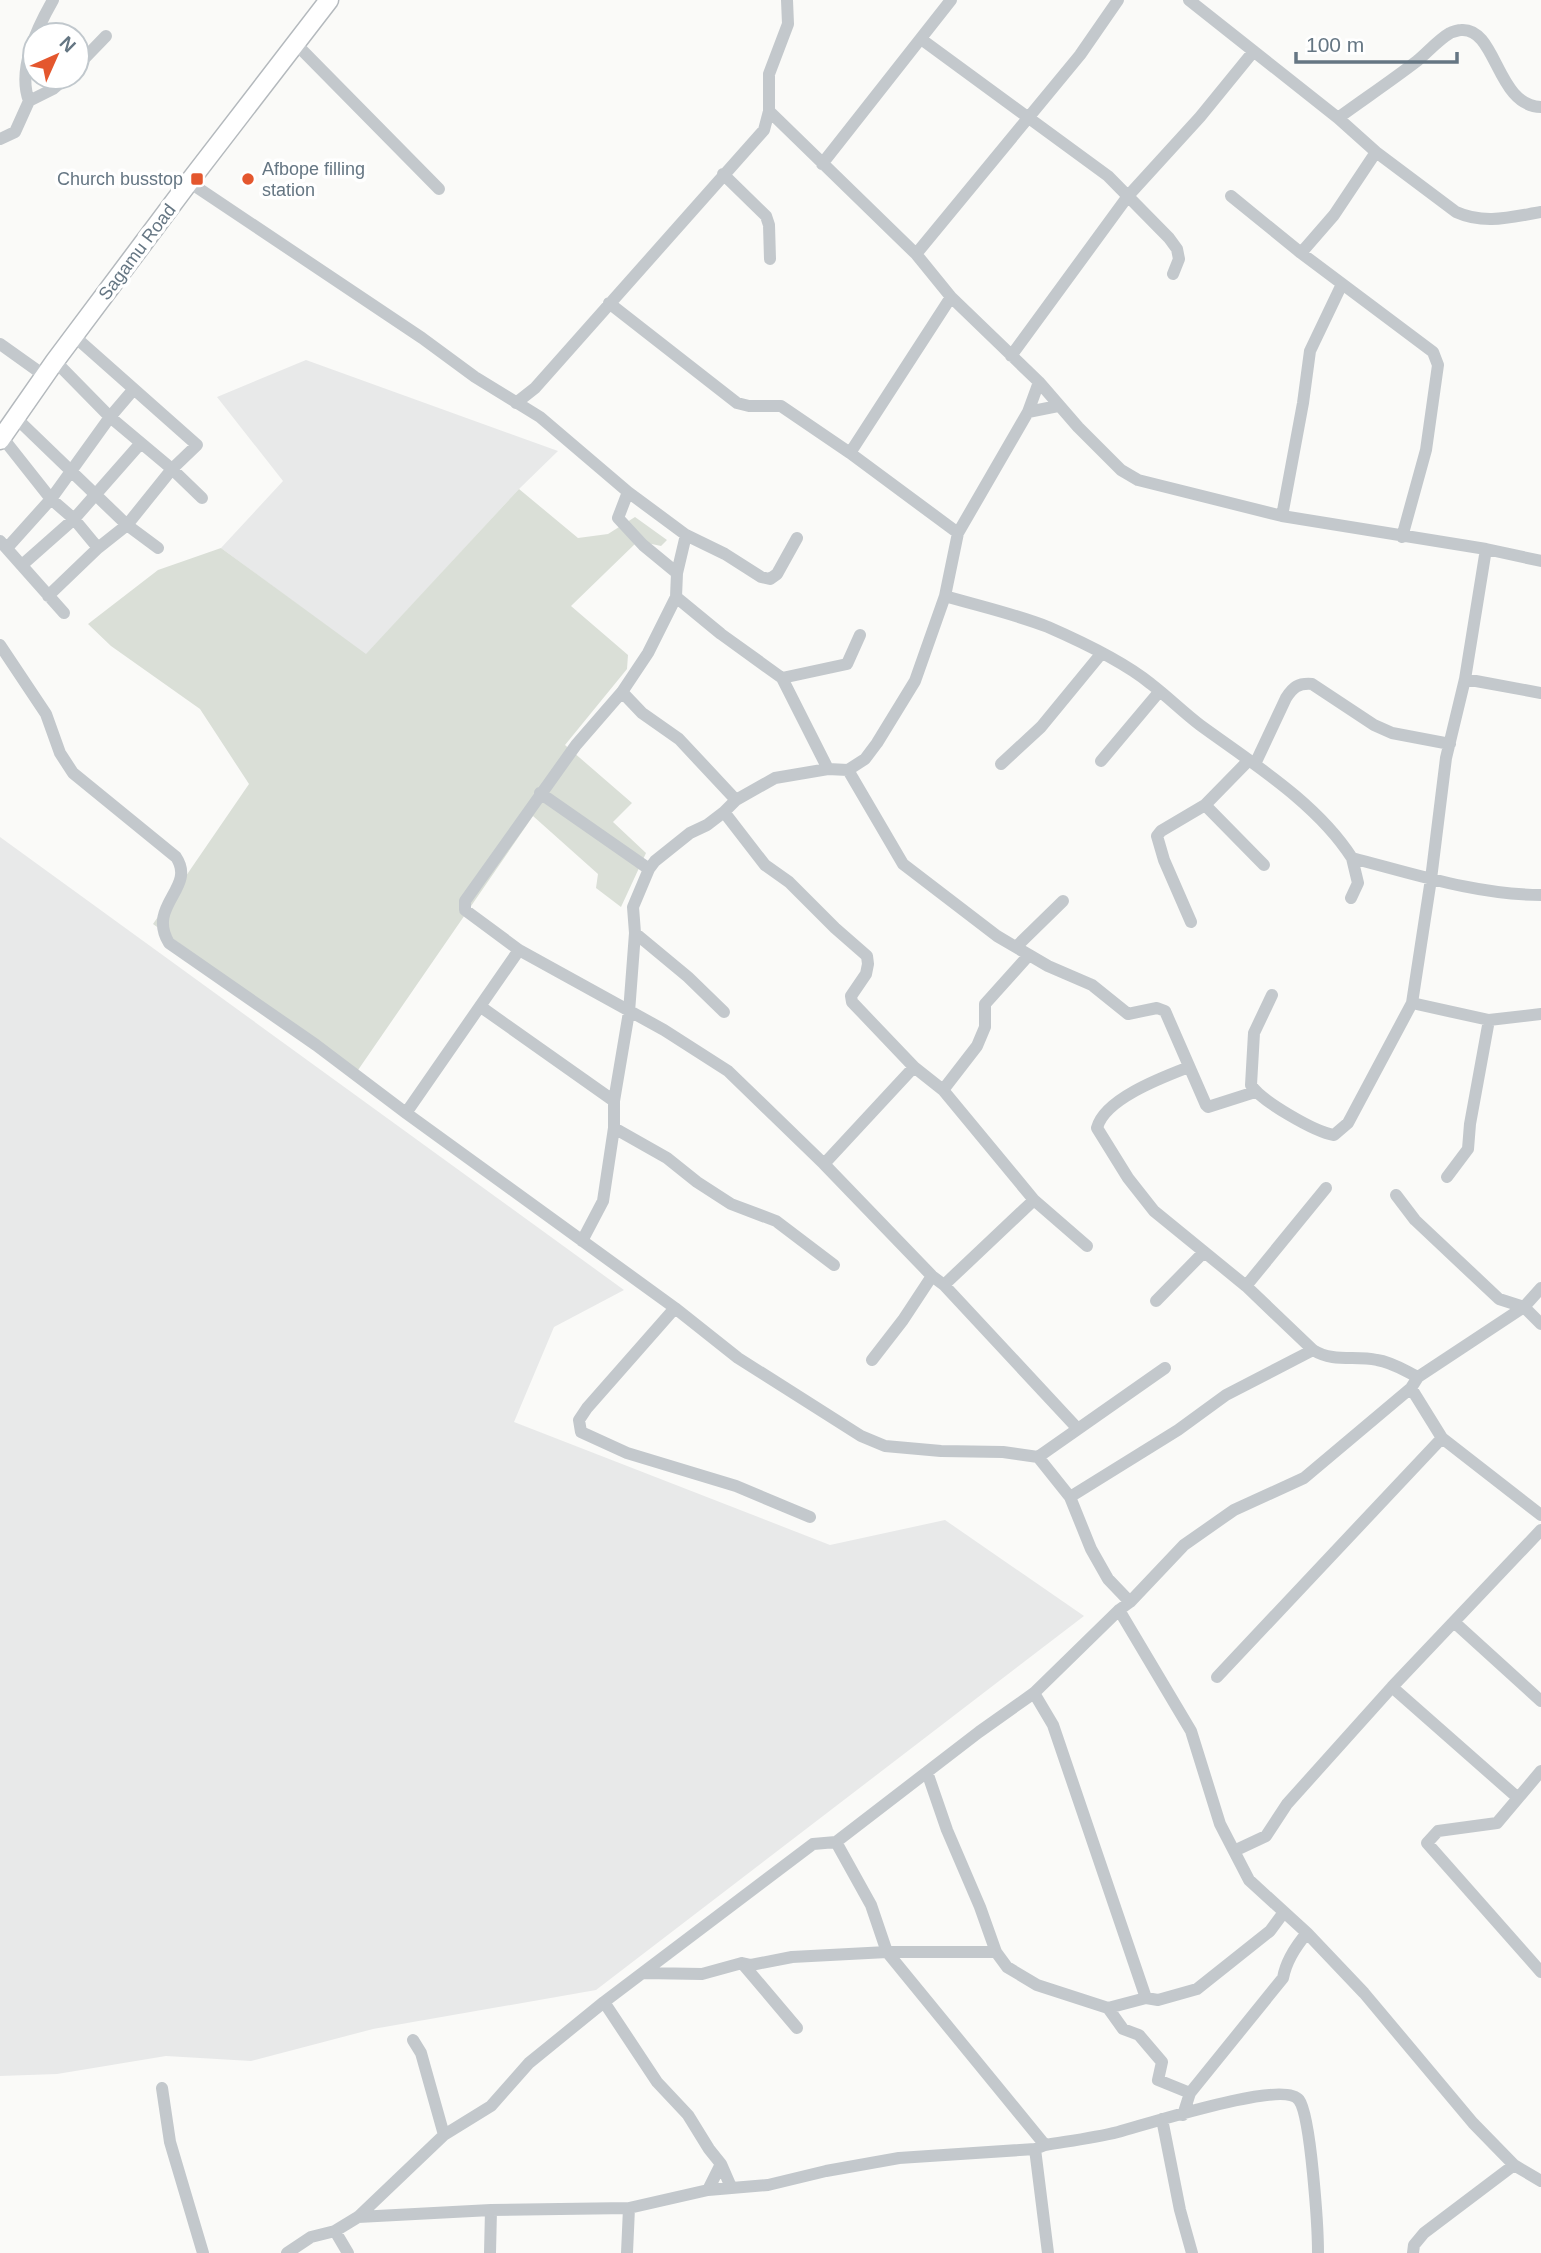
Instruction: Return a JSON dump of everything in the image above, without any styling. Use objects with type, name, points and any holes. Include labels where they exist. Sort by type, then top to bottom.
[{"type":"highway","name":"Sagamu Road","points":[[1,439],[50,368],[189,181],[329,0]]},
{"type":"street","points":[[29,101],[24,89],[36,30],[53,0]]},
{"type":"street","points":[[516,403],[535,388],[764,130],[769,111],[769,74],[789,24],[787,0]]},
{"type":"street","points":[[822,164],[951,0]]},
{"type":"street","points":[[916,254],[1080,55],[1118,0]]},
{"type":"street","points":[[1189,0],[1338,118],[1376,152],[1456,212],[1470,218],[1492,220],[1541,212]]},
{"type":"street","points":[[1338,118],[1451,32],[1460,30],[1471,30],[1482,38],[1502,78],[1518,97],[1533,107],[1541,107]]},
{"type":"street","points":[[91,52],[106,36]]},
{"type":"street","points":[[921,39],[1108,176],[1177,249],[1179,259],[1173,274]]},
{"type":"street","points":[[297,44],[439,189]]},
{"type":"street","points":[[1011,356],[1128,196],[1200,117],[1253,52]]},
{"type":"street","points":[[0,139],[15,132],[29,101],[49,91]]},
{"type":"street","points":[[769,111],[916,254],[951,297],[1039,382],[1058,406],[1121,470],[1138,481],[1282,516],[1486,549],[1541,561]]},
{"type":"street","points":[[1301,253],[1334,215],[1376,152]]},
{"type":"street","points":[[723,174],[765,216],[769,225],[770,259]]},
{"type":"street","points":[[189,181],[540,417],[628,492],[686,535],[725,554],[761,577],[770,579],[777,574],[797,538]]},
{"type":"street","points":[[1231,196],[1301,253],[1433,352],[1438,365],[1426,450],[1402,537]]},
{"type":"street","points":[[1282,516],[1310,351],[1342,284]]},
{"type":"street","points":[[850,453],[951,297]]},
{"type":"street","points":[[609,303],[737,403],[780,406],[850,453],[958,533]]},
{"type":"street","points":[[48,596],[98,548],[127,526],[172,469],[197,445],[74,336]]},
{"type":"street","points":[[0,344],[50,368],[172,469],[201,498]]},
{"type":"street","points":[[582,1241],[603,1201],[614,1128],[614,1101],[629,1012],[635,933],[633,907],[649,869],[670,848],[724,812],[736,800],[775,778],[828,768],[848,770],[865,759],[915,681],[945,596],[958,533],[1028,412],[1039,382]]},
{"type":"street","points":[[64,613],[4,544],[51,499],[110,417],[133,390]]},
{"type":"street","points":[[1028,412],[1058,406]]},
{"type":"street","points":[[15,417],[127,526],[158,548]]},
{"type":"street","points":[[1,439],[51,499],[74,519],[98,548]]},
{"type":"street","points":[[22,565],[74,519],[141,444]]},
{"type":"street","points":[[628,492],[618,518],[643,545],[677,573]]},
{"type":"street","points":[[686,535],[677,573],[677,597],[648,653],[622,692],[576,745],[540,793],[517,830],[464,901],[465,910],[519,950],[664,1030],[728,1071],[944,1285],[1079,1429]]},
{"type":"street","points":[[1272,995],[1254,1032],[1251,1085],[1255,1092],[1323,1133],[1334,1135],[1348,1123],[1412,1003],[1446,758],[1465,679],[1486,549]]},
{"type":"street","points":[[945,596],[1046,627],[1136,674],[1252,762],[1320,818],[1340,839],[1352,858],[1358,883],[1351,898]]},
{"type":"street","points":[[677,597],[721,634],[782,678],[828,768]]},
{"type":"street","points":[[782,678],[847,664],[860,635]]},
{"type":"street","points":[[0,645],[46,715],[60,753],[73,773],[176,857],[182,866],[181,879],[161,918],[162,932],[169,943],[316,1045],[675,1308],[738,1358],[773,1381],[873,1441],[896,1447],[1003,1452],[1038,1457],[1166,1368]]},
{"type":"street","points":[[1001,764],[1041,727],[1101,654]]},
{"type":"street","points":[[1465,679],[1541,693]]},
{"type":"street","points":[[1191,922],[1164,860],[1157,836],[1205,805],[1252,762],[1292,688],[1301,683],[1312,684],[1374,725],[1392,733],[1450,744]]},
{"type":"street","points":[[622,692],[642,713],[680,739],[736,800]]},
{"type":"street","points":[[1101,761],[1159,692]]},
{"type":"street","points":[[848,770],[903,864],[997,936],[1048,966],[1082,979],[1128,1014],[1162,1008],[1166,1011],[1203,1102],[1208,1107],[1255,1092]]},
{"type":"street","points":[[540,793],[649,869]]},
{"type":"street","points":[[1205,805],[1264,864]]},
{"type":"street","points":[[724,812],[765,865],[789,882],[867,956],[866,974],[851,996],[852,1002],[914,1067],[943,1090],[1034,1200],[1087,1246]]},
{"type":"street","points":[[1352,858],[1431,879],[1504,894],[1541,895]]},
{"type":"street","points":[[1017,946],[1063,901]]},
{"type":"street","points":[[635,933],[688,977],[724,1012]]},
{"type":"street","points":[[406,1113],[519,950]]},
{"type":"street","points":[[943,1090],[977,1046],[985,1027],[985,1004],[1029,955]]},
{"type":"street","points":[[1412,1003],[1489,1020],[1541,1014]]},
{"type":"street","points":[[481,1007],[614,1101]]},
{"type":"street","points":[[1447,1177],[1468,1149],[1489,1020]]},
{"type":"street","points":[[824,1164],[914,1067]]},
{"type":"street","points":[[1189,1067],[1152,1081],[1107,1110],[1099,1119],[1097,1128],[1128,1178],[1154,1211],[1246,1286],[1313,1350],[1322,1356],[1348,1360],[1375,1359],[1390,1363],[1415,1382],[1442,1438],[1541,1516]]},
{"type":"street","points":[[614,1128],[667,1158],[731,1204],[776,1221],[834,1265]]},
{"type":"street","points":[[1246,1286],[1326,1188]]},
{"type":"street","points":[[1396,1195],[1415,1220],[1499,1299],[1524,1307],[1541,1324]]},
{"type":"street","points":[[944,1285],[1034,1200]]},
{"type":"street","points":[[1156,1301],[1203,1253]]},
{"type":"street","points":[[872,1360],[932,1276]]},
{"type":"street","points":[[287,2253],[311,2236],[335,2231],[358,2217],[444,2135],[491,2106],[529,2063],[604,2001],[813,1844],[836,1842],[1034,1693],[1130,1602],[1184,1545],[1234,1510],[1304,1478],[1415,1382],[1524,1307],[1541,1288]]},
{"type":"street","points":[[675,1308],[587,1408],[579,1420],[581,1432],[627,1453],[736,1486],[810,1517]]},
{"type":"street","points":[[1070,1497],[1178,1430],[1226,1395],[1313,1350]]},
{"type":"street","points":[[1217,1677],[1442,1438]]},
{"type":"street","points":[[1038,1457],[1070,1497],[1091,1549],[1108,1579],[1130,1602]]},
{"type":"street","points":[[1234,1851],[1266,1836],[1287,1804],[1392,1687],[1541,1530]]},
{"type":"street","points":[[1119,1610],[1191,1731],[1220,1824],[1249,1880],[1307,1933],[1364,1993],[1473,2123],[1514,2165],[1541,2181]]},
{"type":"street","points":[[1454,1622],[1541,1701]]},
{"type":"street","points":[[1392,1687],[1518,1798]]},
{"type":"street","points":[[1034,1693],[1053,1726],[1146,1998]]},
{"type":"street","points":[[1541,1771],[1497,1824],[1438,1832],[1427,1843],[1541,1972]]},
{"type":"street","points":[[927,1772],[996,1952],[1007,1967],[1037,1984],[1108,2008],[1146,1998],[1158,2000],[1197,1989],[1269,1931],[1284,1912]]},
{"type":"street","points":[[836,1842],[871,1905],[887,1952],[1040,2147],[1048,2253]]},
{"type":"street","points":[[1183,2115],[1190,2093],[1283,1978],[1284,1970],[1296,1947],[1307,1933]]},
{"type":"street","points":[[644,1973],[702,1974],[742,1962],[751,1965],[792,1957],[887,1952],[996,1952]]},
{"type":"street","points":[[742,1962],[797,2028]]},
{"type":"street","points":[[604,2001],[657,2082],[688,2115],[721,2164],[731,2187]]},
{"type":"street","points":[[1108,2008],[1122,2029],[1139,2035],[1162,2062],[1158,2080],[1190,2093]]},
{"type":"street","points":[[412,2040],[421,2053],[444,2135]]},
{"type":"street","points":[[162,2088],[170,2142],[203,2253]]},
{"type":"street","points":[[358,2217],[491,2210],[629,2208],[708,2190],[768,2185],[899,2158],[1040,2147],[1117,2132],[1249,2096],[1292,2095],[1299,2100],[1310,2153],[1318,2253]]},
{"type":"street","points":[[1162,2119],[1180,2210],[1192,2253]]},
{"type":"street","points":[[708,2190],[721,2164]]},
{"type":"street","points":[[1413,2253],[1414,2245],[1424,2233],[1514,2165]]},
{"type":"street","points":[[627,2253],[629,2208]]},
{"type":"street","points":[[490,2253],[491,2210]]},
{"type":"street","points":[[335,2231],[348,2253]]},
{"type":"shaded area","points":[[306,360],[558,451],[519,489],[366,655],[221,548],[283,481],[217,397]]},
{"type":"shaded area","points":[[519,489],[578,538],[608,534],[635,517],[667,540],[661,546],[638,541],[571,606],[628,655],[627,669],[565,745],[632,803],[613,822],[646,853],[621,907],[596,888],[598,874],[533,816],[356,1073],[153,924],[249,784],[200,709],[111,646],[88,624],[158,570],[221,548],[366,654]]},
{"type":"shaded area","points":[[0,837],[624,1290],[554,1327],[514,1422],[830,1545],[945,1520],[1084,1616],[596,1990],[373,2029],[251,2061],[166,2056],[57,2074],[0,2076]]},
{"type":"place","name":"Church busstop","points":[[197,179]]},
{"type":"place","name":"Afbope filling station","points":[[248,179]]}]
